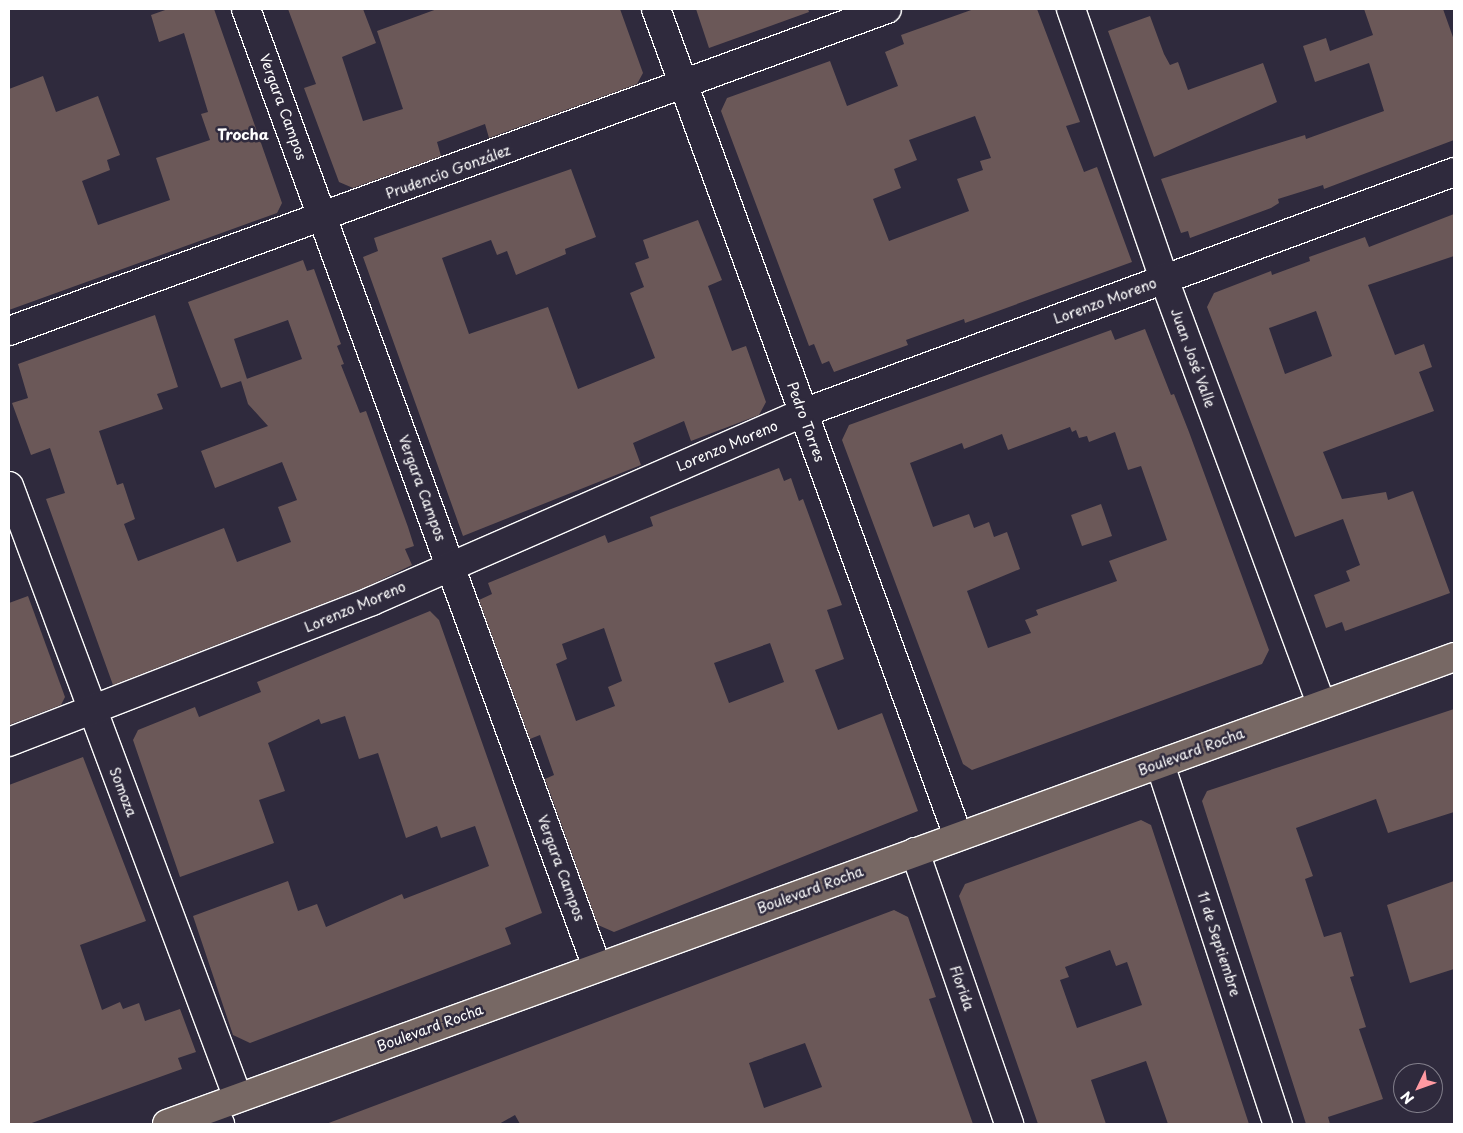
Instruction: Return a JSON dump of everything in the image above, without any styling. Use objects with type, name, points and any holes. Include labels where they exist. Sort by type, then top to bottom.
[{"type":"main road","name":"Boulevard Rocha","points":[[167,1124],[216,1116],[238,1098],[1454,657]]},
{"type":"street","name":"Vergara Campos","points":[[246,9],[597,967]]},
{"type":"street","name":"Pedro Torres","points":[[656,9],[958,836]]},
{"type":"street","name":"Prudencio González","points":[[9,331],[323,218],[887,9]]},
{"type":"street","name":"Juan José Valle","points":[[1071,9],[1164,279],[1321,704]]},
{"type":"street","name":"Lorenzo Moreno","points":[[9,742],[93,712],[372,601],[803,413],[1454,172]]},
{"type":"street","name":"Somoza","points":[[9,486],[238,1098]]},
{"type":"street","name":"11 de Septiembre","points":[[1160,764],[1278,1124]]},
{"type":"street","name":"Florida","points":[[915,852],[1009,1124]]},
{"type":"building","points":[[168,9],[214,9],[282,203],[277,213],[9,310],[9,89],[43,76],[56,112],[98,96],[120,155],[107,160],[110,170],[82,181],[98,225],[170,200],[156,158],[210,140],[201,114],[208,112],[184,33],[159,42],[151,15]]},
{"type":"building","points":[[288,9],[363,9],[376,43],[342,57],[363,121],[403,109],[377,31],[437,9],[620,9],[643,73],[637,84],[489,138],[485,124],[437,142],[441,156],[353,188],[339,182],[304,88],[316,84]]},
{"type":"building","points":[[696,9],[808,9],[809,12],[709,48]]},
{"type":"building","points":[[974,9],[1037,9],[1080,122],[1066,126],[1084,172],[1097,167],[1132,262],[965,323],[964,319],[906,340],[908,345],[834,372],[829,361],[822,364],[814,344],[809,346],[721,111],[727,98],[830,61],[847,106],[898,86],[885,52],[904,44],[901,35]],"holes":[[[975,116],[991,158],[980,161],[983,170],[957,179],[969,211],[889,241],[873,199],[901,188],[894,169],[917,160],[909,140]]]},
{"type":"building","points":[[1364,9],[1443,9],[1454,40],[1454,140],[1324,189],[1323,185],[1278,199],[1279,203],[1271,208],[1190,238],[1188,231],[1181,233],[1161,179],[1305,135],[1306,139],[1384,111],[1369,63],[1315,82],[1303,46],[1326,38],[1330,51],[1373,35]]},
{"type":"building","points":[[1150,16],[1164,54],[1170,65],[1178,62],[1188,90],[1263,63],[1277,102],[1154,157],[1108,31]]},
{"type":"building","points":[[571,169],[596,237],[565,249],[566,254],[516,275],[507,251],[497,255],[491,240],[442,258],[469,334],[548,307],[578,389],[655,358],[630,293],[644,287],[635,263],[649,258],[643,240],[698,220],[722,280],[708,286],[732,351],[746,346],[766,402],[759,415],[691,441],[684,421],[633,443],[641,465],[463,536],[363,257],[378,251],[374,238]]},
{"type":"building","points":[[1454,214],[1454,256],[1368,285],[1395,355],[1424,344],[1432,367],[1419,372],[1434,411],[1323,452],[1342,499],[1386,492],[1388,500],[1413,491],[1450,593],[1345,631],[1342,622],[1326,628],[1314,595],[1350,581],[1346,571],[1360,565],[1343,519],[1295,537],[1207,307],[1214,293],[1271,271],[1272,275],[1310,261],[1309,257],[1365,237],[1369,247]],"holes":[[[1316,311],[1332,356],[1285,374],[1269,328]]]},
{"type":"building","points":[[303,260],[307,271],[314,269],[341,344],[337,346],[344,364],[341,365],[360,413],[366,411],[408,527],[414,546],[405,549],[412,565],[366,587],[113,685],[46,499],[65,493],[50,448],[31,455],[12,403],[28,398],[18,364],[155,315],[178,387],[157,394],[163,409],[99,431],[117,485],[123,483],[135,519],[124,524],[138,561],[224,528],[237,562],[291,542],[278,507],[297,500],[282,462],[215,488],[201,451],[268,426],[248,404],[241,381],[221,388],[188,302]],"holes":[[[288,320],[302,359],[247,379],[234,339]]]},
{"type":"building","points":[[1145,329],[1171,395],[1174,394],[1189,432],[1269,650],[1262,664],[972,770],[963,764],[842,440],[849,425],[1111,330],[1115,340]],"holes":[[[1070,427],[1072,432],[1076,430],[1079,438],[1087,436],[1089,442],[1115,432],[1128,470],[1141,466],[1167,540],[1109,561],[1117,581],[1036,610],[1038,615],[1025,620],[1031,633],[988,648],[967,591],[1020,569],[1007,532],[994,537],[989,522],[974,528],[969,514],[933,527],[910,463],[962,443],[964,449],[1002,434],[1008,450]]]},
{"type":"building","points":[[779,468],[784,481],[791,478],[799,501],[803,499],[842,605],[827,610],[844,659],[815,670],[838,730],[882,713],[918,811],[614,932],[598,925],[545,779],[554,775],[540,735],[530,739],[479,600],[492,594],[488,583],[605,535],[608,543],[653,526],[650,517]],"holes":[[[604,628],[622,681],[608,687],[615,706],[576,721],[556,664],[567,659],[562,644]],[[770,643],[784,682],[729,703],[714,663]]]},
{"type":"building","points":[[1101,504],[1112,536],[1082,546],[1071,515]]},
{"type":"building","points":[[28,596],[65,697],[61,705],[9,725],[9,603]]},
{"type":"building","points":[[430,611],[439,620],[542,913],[505,928],[511,944],[250,1043],[233,1035],[193,916],[288,881],[298,911],[317,904],[326,927],[402,894],[404,899],[489,866],[475,826],[441,838],[437,826],[406,838],[378,753],[359,759],[345,716],[321,724],[319,719],[268,743],[285,791],[259,800],[274,843],[180,877],[133,740],[138,730],[195,707],[199,717],[261,692],[257,682]]},
{"type":"building","points":[[1454,709],[1454,812],[1388,833],[1376,799],[1296,828],[1313,876],[1305,879],[1324,937],[1341,932],[1354,976],[1350,977],[1366,1027],[1359,1029],[1383,1099],[1328,1117],[1330,1124],[1306,1124],[1202,801],[1207,791]]},
{"type":"building","points":[[83,757],[146,921],[80,945],[102,1010],[120,1002],[123,1009],[139,1003],[145,1021],[180,1009],[196,1052],[178,1058],[182,1069],[29,1124],[9,1124],[9,785]]},
{"type":"building","points":[[1141,820],[1151,825],[1249,1124],[1168,1124],[1146,1061],[1091,1080],[1106,1124],[1038,1124],[959,896],[965,884]],"holes":[[[1110,950],[1116,966],[1127,962],[1142,1005],[1077,1028],[1060,980],[1069,977],[1065,967]]]},
{"type":"building","points":[[1454,881],[1454,969],[1410,983],[1387,905]]},
{"type":"building","points":[[894,910],[908,917],[936,997],[929,999],[973,1124],[520,1124],[515,1115],[499,1124],[326,1124]],"holes":[[[805,1043],[822,1087],[764,1108],[749,1063]]]},
{"type":"district","name":"Trocha","points":[[243,134]]}]
